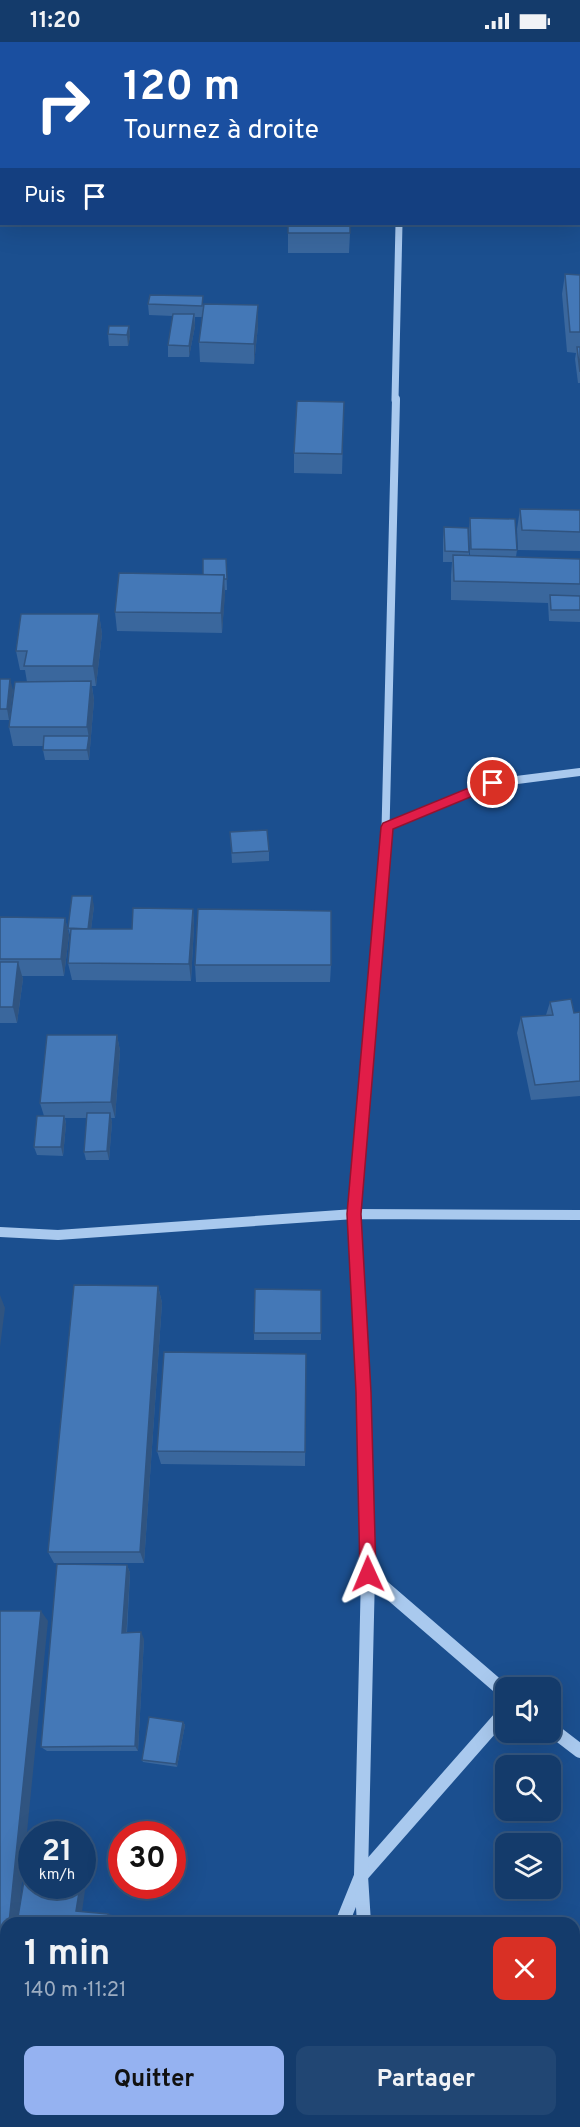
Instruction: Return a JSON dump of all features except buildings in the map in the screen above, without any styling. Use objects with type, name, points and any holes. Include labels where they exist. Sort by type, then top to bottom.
[{"type":"street","points":[[364,1917],[361,1876],[368,1574],[364,1392],[354,1214],[387,827],[399,225]]},
{"type":"street","points":[[387,827],[493,783],[580,772]]},
{"type":"street","points":[[0,1232],[58,1235],[354,1214],[580,1215]]},
{"type":"street","points":[[368,1574],[495,1684]]},
{"type":"street","points":[[344,1917],[361,1876],[495,1724]]},
{"type":"street","points":[[561,1736],[580,1751]]},
{"type":"route","points":[[368,1574],[364,1392],[354,1214],[387,827],[493,783]]}]
